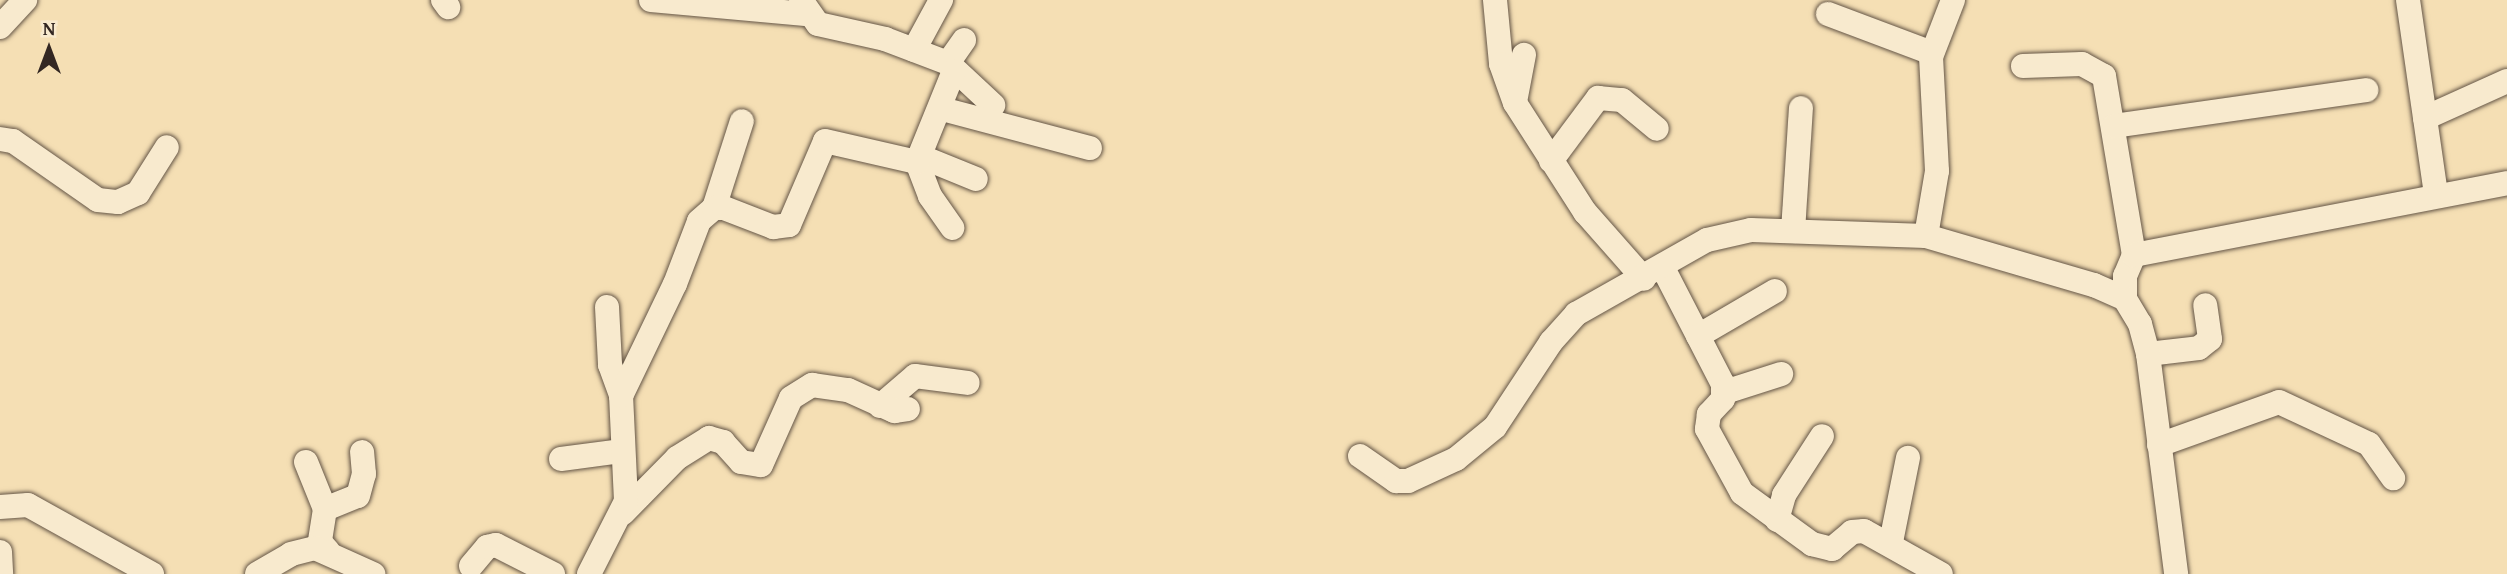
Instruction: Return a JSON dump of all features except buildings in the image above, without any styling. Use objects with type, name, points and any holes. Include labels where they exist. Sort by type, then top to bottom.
[{"type":"street","points":[[0,27],[25,0]]},
{"type":"street","points":[[651,0],[803,7],[818,24],[914,50],[951,67],[993,105]]},
{"type":"street","points":[[914,50],[941,0]]},
{"type":"street","points":[[1495,0],[1501,64],[1514,103],[1585,212],[1653,273],[1698,336],[1725,392]]},
{"type":"street","points":[[1926,236],[1937,171],[1932,53],[1953,0]]},
{"type":"street","points":[[2408,0],[2436,195]]},
{"type":"street","points":[[1828,14],[1932,53]]},
{"type":"street","points":[[952,228],[930,196],[920,159],[942,109],[951,67],[964,40]]},
{"type":"street","points":[[1514,103],[1524,55]]},
{"type":"street","points":[[2023,66],[2082,64],[2104,76],[2134,255],[2125,276],[2124,299]]},
{"type":"street","points":[[2425,118],[2507,81]]},
{"type":"street","points":[[2114,126],[2366,90]]},
{"type":"street","points":[[1551,161],[1598,98],[1622,100],[1657,129]]},
{"type":"street","points":[[1793,231],[1801,108]]},
{"type":"street","points":[[942,109],[1090,148]]},
{"type":"street","points":[[621,396],[676,284],[699,221],[714,208],[741,121]]},
{"type":"street","points":[[0,139],[13,141],[98,200],[118,202],[138,193],[167,147]]},
{"type":"street","points":[[714,208],[773,228],[789,225],[825,141],[920,159],[976,179]]},
{"type":"street","points":[[2134,255],[2507,183]]},
{"type":"street","points":[[1360,456],[1396,481],[1408,481],[1456,459],[1495,427],[1551,342],[1576,314],[1728,233],[1793,231],[1926,236],[2094,285],[2124,299],[2140,324],[2148,354],[2176,574]]},
{"type":"street","points":[[1698,336],[1775,291]]},
{"type":"street","points":[[2148,354],[2199,348],[2210,339],[2205,305]]},
{"type":"street","points":[[607,307],[610,365],[621,396],[622,451],[627,487],[623,514]]},
{"type":"street","points":[[1781,374],[1725,392],[1709,414],[1707,429],[1736,486],[1777,520],[1824,548],[1839,547],[1858,530],[1891,542],[1941,574]]},
{"type":"street","points":[[880,406],[915,376],[968,383]]},
{"type":"street","points":[[589,574],[623,514],[677,458],[709,438],[723,442],[741,463],[761,465],[790,398],[812,385],[848,390],[880,406],[908,409]]},
{"type":"street","points":[[2159,445],[2279,402],[2370,444],[2393,478]]},
{"type":"street","points":[[1777,520],[1784,495],[1822,436]]},
{"type":"street","points":[[561,459],[622,451]]},
{"type":"street","points":[[325,509],[358,496],[364,474],[362,452]]},
{"type":"street","points":[[1891,542],[1908,458]]},
{"type":"street","points":[[306,462],[325,509],[320,541],[328,551]]},
{"type":"street","points":[[0,507],[28,505],[152,574]]},
{"type":"street","points":[[471,566],[487,547],[496,545],[553,574]]},
{"type":"street","points":[[257,574],[302,549],[328,551],[373,574]]},
{"type":"street","points":[[0,552],[1,574]]}]
